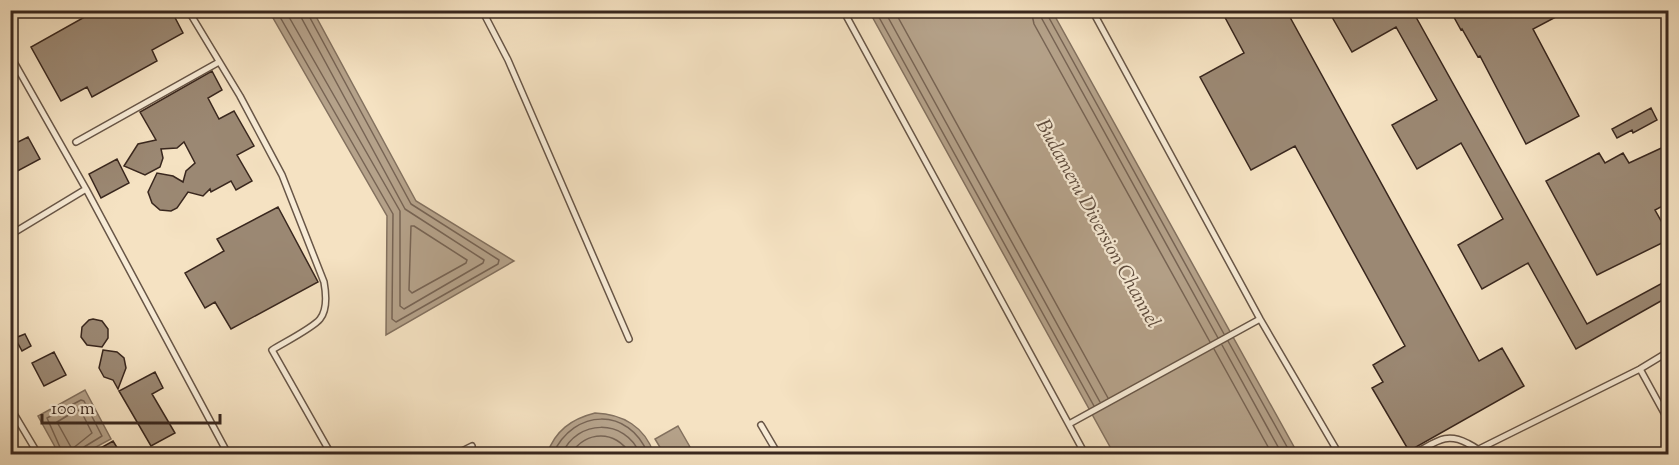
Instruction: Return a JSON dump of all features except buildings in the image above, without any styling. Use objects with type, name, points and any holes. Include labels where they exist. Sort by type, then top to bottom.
[{"type":"lane","points":[[188,10],[240,96],[282,175],[324,282],[325,303],[319,320],[272,350],[331,454]]},
{"type":"lane","points":[[482,10],[508,60],[629,339]]},
{"type":"lane","points":[[843,10],[1085,454]]},
{"type":"lane","points":[[1092,10],[1260,319],[1339,454]]},
{"type":"lane","points":[[10,55],[86,189],[228,454]]},
{"type":"lane","points":[[76,142],[219,62]]},
{"type":"lane","points":[[10,235],[86,189]]},
{"type":"lane","points":[[1069,424],[1260,319]]},
{"type":"lane","points":[[1415,454],[1446,437],[1463,441],[1481,452],[1668,352]]},
{"type":"lane","points":[[1640,369],[1668,420]]},
{"type":"lane","points":[[10,407],[38,454]]},
{"type":"lane","points":[[761,425],[778,454]]},
{"type":"lane","points":[[456,454],[471,446]]},
{"type":"water","points":[[269,11],[313,11],[416,201],[514,261],[386,335],[387,216]]},
{"type":"water","name":"Budameru Diversion Channel","points":[[869,11],[1052,11],[1298,454],[1114,454]]},
{"type":"water","points":[[85,390],[111,439],[83,454],[59,454],[38,416]]},
{"type":"water","points":[[595,413],[615,416],[632,424],[645,436],[654,454],[547,454],[554,439],[565,427]]},
{"type":"water","points":[[678,426],[694,454],[664,454],[655,439]]}]
